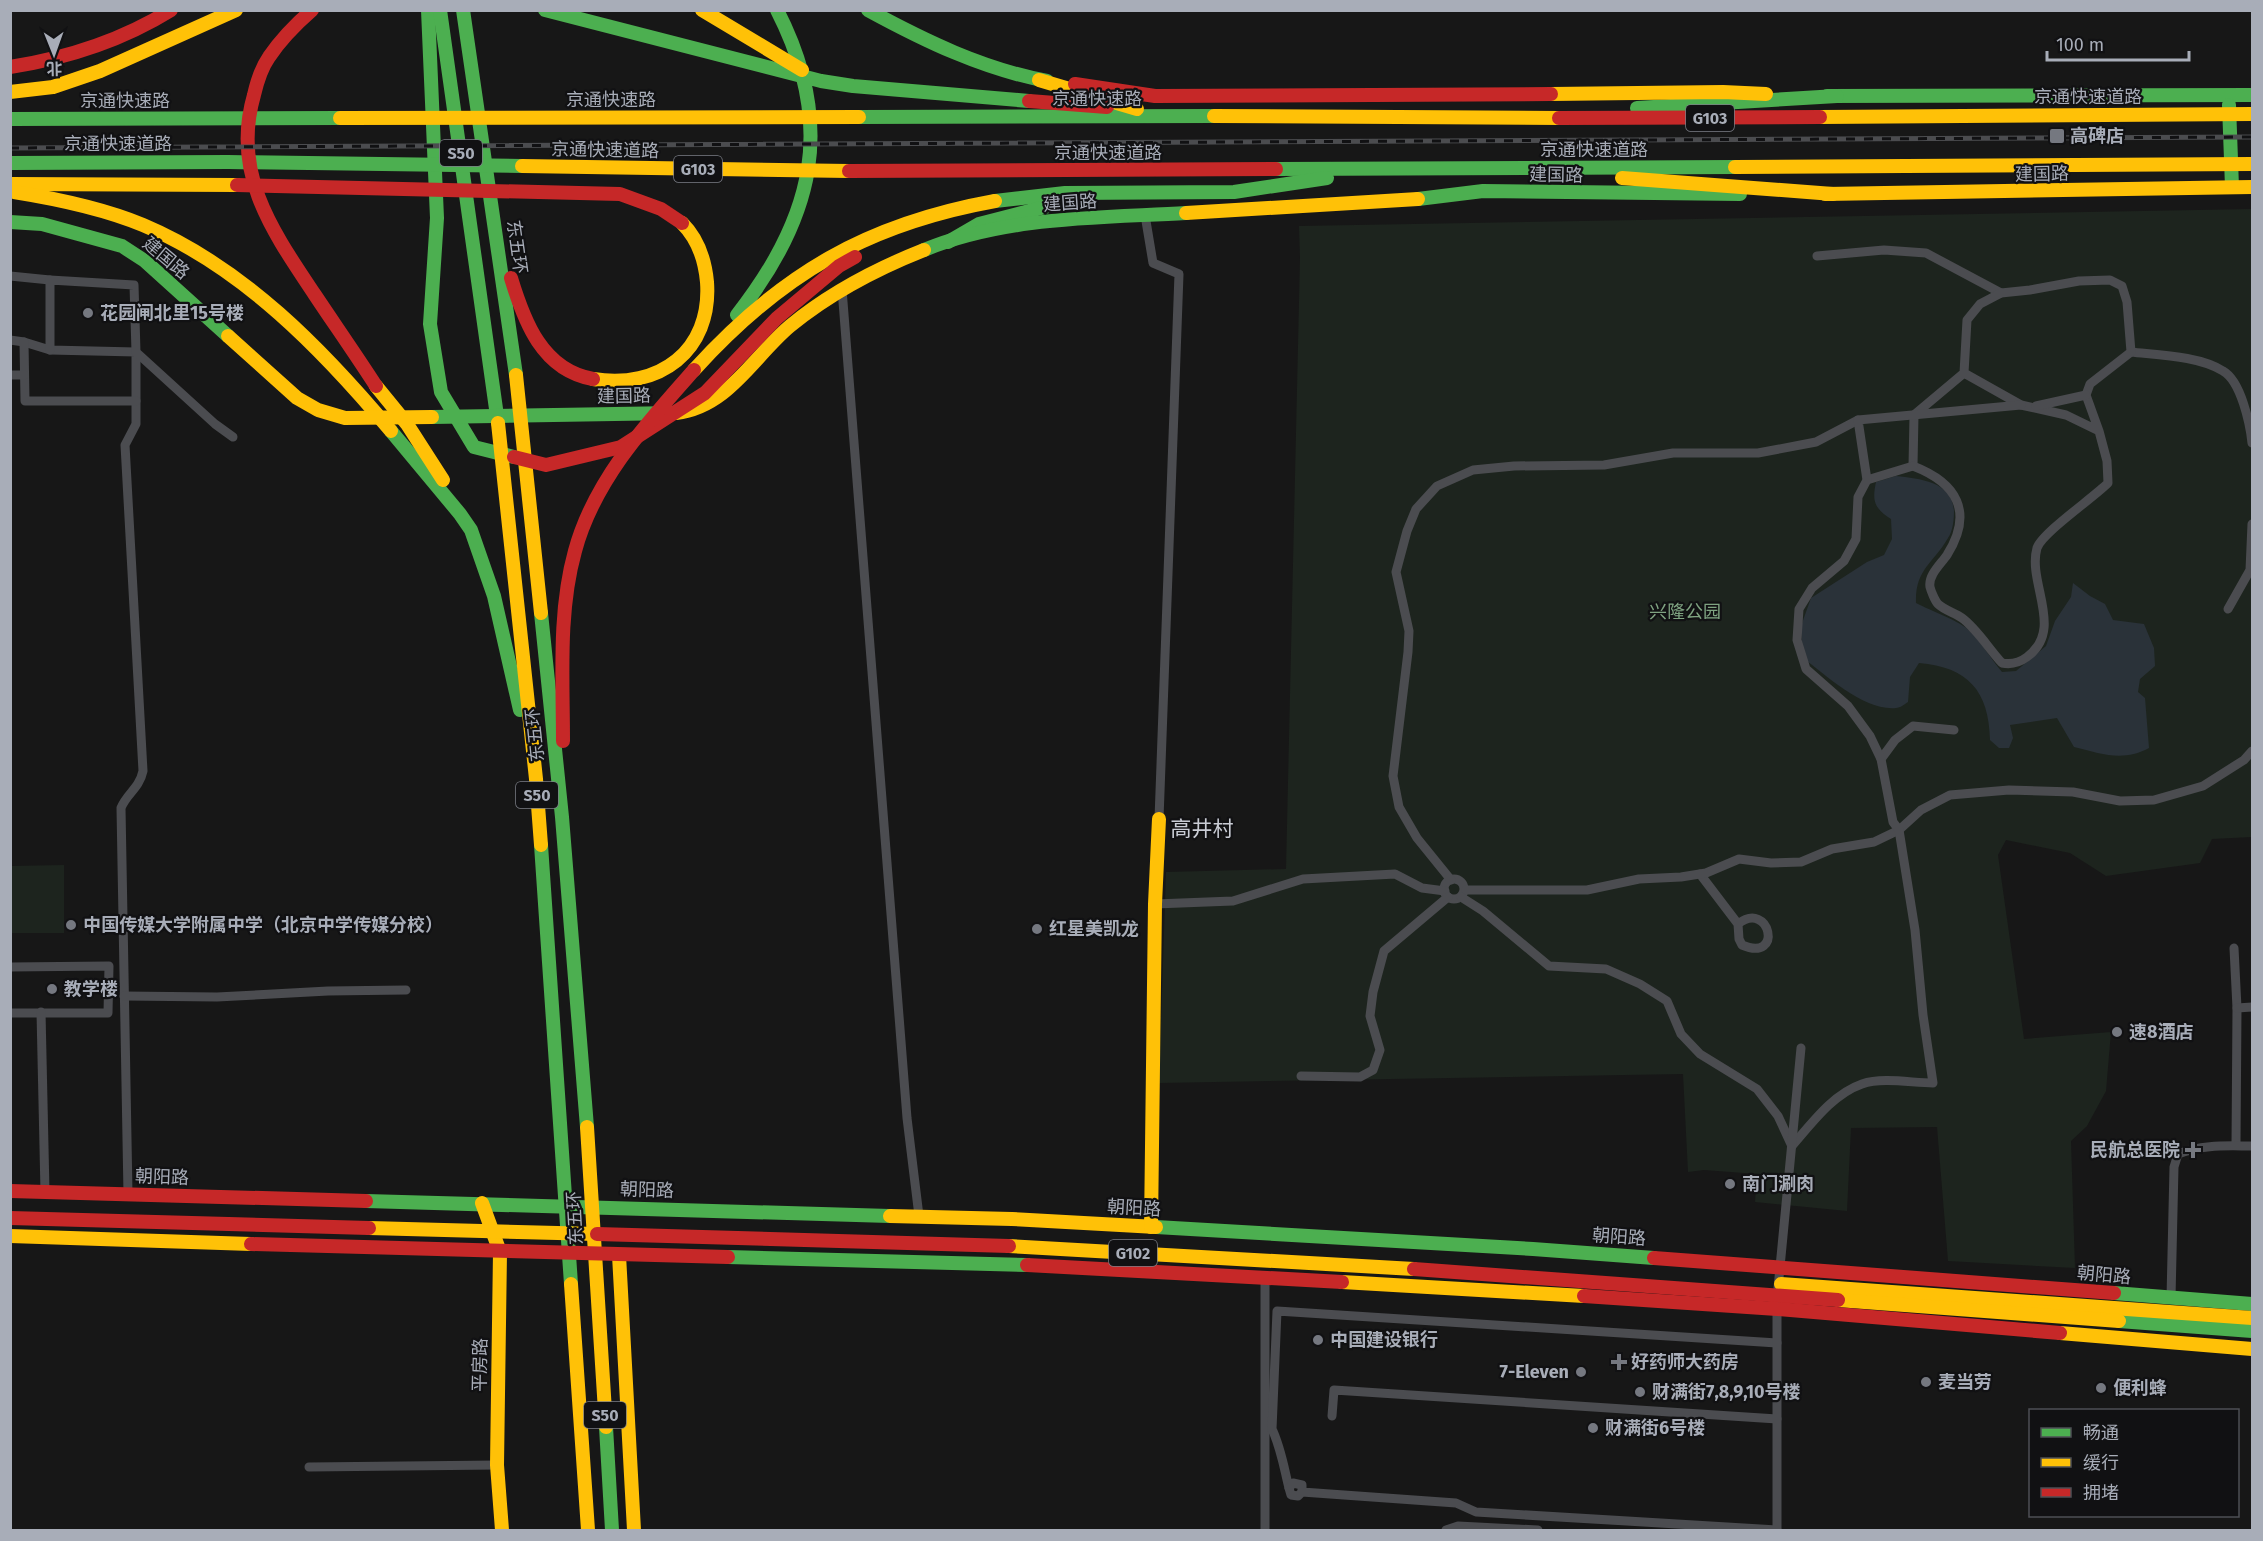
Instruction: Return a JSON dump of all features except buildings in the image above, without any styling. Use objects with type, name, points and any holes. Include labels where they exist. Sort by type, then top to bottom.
[{"type":"main road","points":[[10,67],[38,63],[90,50],[145,27],[171,10]]},
{"type":"main road","points":[[149,50],[207,10]]},
{"type":"main road","points":[[10,92],[53,87],[149,50],[236,10]]},
{"type":"main road","points":[[312,10],[289,31],[268,58],[256,87],[248,115],[246,145],[250,170],[268,222],[285,250],[381,393],[407,424],[449,489],[470,528],[496,601],[536,779]]},
{"type":"main road","points":[[428,10],[437,218],[430,324],[441,392],[474,447],[546,465],[621,447],[705,393],[777,318],[839,266],[919,219]]},
{"type":"main road","name":"东五环","points":[[440,10],[495,390],[536,779],[588,1530]]},
{"type":"main road","name":"东五环","points":[[462,10],[494,214],[511,295],[523,440],[562,817],[589,1149],[612,1530]]},
{"type":"main road","points":[[545,10],[821,81],[887,90],[1212,116]]},
{"type":"main road","points":[[702,10],[821,81]]},
{"type":"main road","points":[[868,10],[923,40],[981,63],[1137,109]]},
{"type":"main road","points":[[562,817],[567,585],[576,547],[600,488],[632,440],[706,356],[759,288],[777,259],[799,211],[807,180],[810,111],[805,80],[796,50],[779,14]]},
{"type":"main road","points":[[1039,80],[1155,96],[1282,97],[1723,92],[1837,96],[2253,95]]},
{"type":"main road","points":[[2229,95],[2232,187]]},
{"type":"main road","points":[[1434,119],[1837,96]]},
{"type":"main road","name":"京通快速道路","points":[[1212,116],[1434,119],[2253,114]]},
{"type":"main road","name":"京通快速路","points":[[10,119],[1212,116]]},
{"type":"main road","name":"京通快速道路","points":[[10,163],[228,162],[842,171],[2253,164]]},
{"type":"main road","points":[[1502,168],[1833,194]]},
{"type":"main road","points":[[706,356],[756,308],[816,266],[887,231],[919,219],[967,206],[1011,198],[1061,194],[1234,192],[1386,170]]},
{"type":"main road","points":[[10,184],[267,184],[620,194],[650,203],[675,217],[694,236],[704,258],[708,279],[708,300],[704,320],[696,337],[683,354],[667,368],[646,379],[625,383],[601,382],[562,366],[545,352],[531,333],[511,295]]},
{"type":"main road","name":"建国路","points":[[10,222],[42,224],[122,246],[145,261],[297,398],[318,410],[345,418],[673,413],[691,411],[709,403],[724,392],[789,327],[842,289],[896,261],[948,242],[1002,228],[1144,215],[1398,201],[1483,191],[1833,194],[2253,187]]},
{"type":"main road","points":[[10,192],[48,198],[106,212],[157,232],[204,257],[273,309],[357,394],[395,435],[470,528]]},
{"type":"main road","points":[[948,242],[979,224],[1033,209],[1103,194]]},
{"type":"main road","points":[[1151,1227],[1155,904],[1159,819]]},
{"type":"main road","name":"朝阳路","points":[[10,1191],[1012,1219],[1533,1249],[2253,1304]]},
{"type":"main road","name":"平房路","points":[[482,1203],[500,1252],[497,1465],[502,1530]]},
{"type":"main road","name":"朝阳路","points":[[10,1208],[489,1227]]},
{"type":"main road","name":"朝阳路","points":[[10,1218],[987,1236],[1545,1266],[1778,1296],[2253,1349]]},
{"type":"main road","name":"朝阳路","points":[[10,1236],[500,1252],[987,1263],[1531,1292],[1778,1296],[2253,1318]]},
{"type":"main road","points":[[619,1255],[634,1530]]},
{"type":"main road","name":"朝阳路","points":[[1778,1296],[2253,1331]]},
{"type":"street","points":[[1144,215],[1153,263],[1179,274],[1159,819]]},
{"type":"street","points":[[1817,256],[1884,250],[1926,253],[2001,293]]},
{"type":"street","points":[[10,276],[134,285],[136,424],[125,445],[143,771],[140,784],[125,799],[121,808],[128,1194]]},
{"type":"street","points":[[50,280],[50,350]]},
{"type":"street","points":[[1912,466],[1914,415],[1964,374],[1967,320],[1980,304],[2001,293],[2079,281],[2110,280],[2122,286],[2127,302],[2131,352]]},
{"type":"street","points":[[842,289],[907,1118],[919,1216]]},
{"type":"street","points":[[10,340],[50,350],[136,352],[215,424],[233,436]]},
{"type":"street","points":[[24,342],[25,401],[136,401]]},
{"type":"street","points":[[1867,480],[1912,466],[1925,471],[1947,485],[1960,509],[1960,531],[1933,574],[1930,586],[1937,603],[1963,619],[2002,663],[2010,665],[2020,662],[2037,649],[2044,638],[2042,595],[2036,571],[2037,548],[2047,533],[2094,497],[2108,483],[2107,460],[2086,394],[2090,384],[2131,352],[2194,361],[2224,371],[2237,388],[2250,426],[2253,443]]},
{"type":"street","points":[[1964,374],[2021,405]]},
{"type":"street","points":[[10,375],[24,375]]},
{"type":"street","points":[[2032,407],[2086,394]]},
{"type":"street","points":[[1450,880],[1417,838],[1399,807],[1393,776],[1409,631],[1396,572],[1407,531],[1416,509],[1437,486],[1473,470],[1514,466],[1604,465],[1673,453],[1758,453],[1816,442],[1858,420],[2021,405],[2066,415],[2099,431]]},
{"type":"street","points":[[1792,1146],[1822,1111],[1844,1094],[1863,1084],[1934,1083],[1899,830],[1893,822],[1881,759],[1870,736],[1848,706],[1806,669],[1797,640],[1799,609],[1812,588],[1844,561],[1856,539],[1858,496],[1867,480],[1858,420]]},
{"type":"street","points":[[2228,609],[2250,570],[2253,524]]},
{"type":"street","points":[[1881,759],[1895,740],[1913,726],[1954,730]]},
{"type":"street","points":[[1155,904],[1233,900],[1303,879],[1395,874],[1422,888],[1446,894],[1454,900],[1463,894],[1587,890],[1639,879],[1681,878],[1700,874],[1739,860],[1771,863],[1801,862],[1832,849],[1874,842],[1899,830],[1921,810],[1950,795],[2028,790],[2073,792],[2120,801],[2154,800],[2203,786],[2253,752]]},
{"type":"street","points":[[1700,874],[1738,924]]},
{"type":"street","points":[[1446,894],[1445,884],[1450,880],[1457,880],[1463,884],[1463,894],[1549,966],[1606,969],[1640,984],[1667,1001],[1681,1034],[1700,1054],[1757,1089],[1778,1116],[1792,1146]]},
{"type":"street","points":[[1301,1076],[1360,1077],[1373,1070],[1380,1050],[1370,1016],[1373,992],[1384,951],[1446,894]]},
{"type":"street","points":[[2234,948],[2237,1008],[2236,1144]]},
{"type":"street","points":[[10,967],[109,966],[108,1013],[10,1013]]},
{"type":"street","points":[[124,996],[217,997],[328,991],[406,990]]},
{"type":"street","points":[[2237,1008],[2253,1007]]},
{"type":"street","points":[[41,1012],[45,1192]]},
{"type":"street","points":[[1777,1343],[1277,1311],[1272,1429],[1279,1444],[1291,1494],[1298,1496],[1302,1492],[1456,1503],[1476,1512],[1777,1530],[1778,1296],[1801,1048]]},
{"type":"street","points":[[2171,1298],[2174,1167],[2178,1154],[2194,1147],[2236,1144],[2253,1146]]},
{"type":"street","points":[[1265,1278],[1265,1530]]},
{"type":"street","points":[[1332,1416],[1334,1390],[1777,1419]]},
{"type":"street","points":[[309,1467],[497,1465]]},
{"type":"street","points":[[1446,1530],[1458,1526],[1538,1530]]},
{"type":"green space","name":"兴隆公园","points":[[2252,209],[2252,837],[2212,839],[2200,863],[2106,876],[2070,853],[2006,840],[1998,855],[2024,1039],[2111,1032],[2106,1091],[2087,1126],[2071,1141],[2075,1268],[1948,1261],[1937,1127],[1851,1128],[1847,1211],[1755,1202],[1757,1174],[1704,1170],[1688,1172],[1683,1074],[1159,1083],[1166,872],[1286,869],[1299,226]]},
{"type":"green space","points":[[64,865],[64,933],[11,933],[11,866]]},
{"type":"shaded area","points":[[1896,476],[1933,483],[1947,493],[1954,511],[1950,535],[1918,582],[1916,603],[1970,631],[2002,672],[2016,671],[2046,646],[2055,621],[2071,597],[2073,583],[2105,604],[2113,620],[2144,624],[2154,648],[2155,666],[2140,679],[2138,692],[2145,698],[2149,748],[2121,756],[2074,747],[2057,718],[2010,725],[2013,738],[2009,748],[1999,748],[1990,740],[1989,723],[1980,695],[1963,676],[1951,670],[1919,663],[1910,677],[1908,702],[1898,708],[1884,707],[1871,704],[1846,691],[1803,658],[1801,626],[1811,598],[1867,562],[1884,555],[1892,539],[1891,519],[1876,504],[1876,482]]},
{"type":"railway","points":[[10,148],[2252,137]]},
{"type":"traffic: fast","points":[[428,10],[437,218],[430,324],[441,392],[474,447],[514,457]]},
{"type":"traffic: fast","points":[[440,10],[498,423]]},
{"type":"traffic: fast","points":[[463,10],[516,375]]},
{"type":"traffic: fast","points":[[545,10],[821,81],[853,86],[1029,101]]},
{"type":"traffic: fast","points":[[737,315],[763,278],[784,242],[799,206],[808,169],[811,131],[806,92],[795,52],[777,10]]},
{"type":"traffic: fast","points":[[868,10],[955,53],[1000,69],[1047,81]]},
{"type":"traffic: fast","points":[[1827,96],[2252,95]]},
{"type":"traffic: fast","points":[[1637,108],[1837,96]]},
{"type":"traffic: fast","points":[[2229,105],[2232,187]]},
{"type":"traffic: fast","points":[[859,117],[1214,116]]},
{"type":"traffic: fast","points":[[10,119],[340,118]]},
{"type":"traffic: fast","points":[[10,163],[228,162],[522,166]]},
{"type":"traffic: fast","points":[[1276,169],[1735,167]]},
{"type":"traffic: fast","points":[[995,201],[1065,193],[1234,192],[1327,178]]},
{"type":"traffic: fast","points":[[1418,199],[1483,191],[1740,194]]},
{"type":"traffic: fast","points":[[948,242],[979,224],[1060,203]]},
{"type":"traffic: fast","points":[[924,250],[955,239],[1020,225],[1087,218],[1186,213]]},
{"type":"traffic: fast","points":[[10,222],[42,224],[122,246],[145,261],[228,336]]},
{"type":"traffic: fast","points":[[432,417],[676,413]]},
{"type":"traffic: fast","points":[[391,431],[471,530],[494,596],[520,710]]},
{"type":"traffic: fast","points":[[541,613],[562,817],[587,1127]]},
{"type":"traffic: fast","points":[[541,845],[571,1284]]},
{"type":"traffic: fast","points":[[366,1201],[890,1216]]},
{"type":"traffic: fast","points":[[1156,1227],[1654,1258]]},
{"type":"traffic: fast","points":[[728,1257],[1027,1265]]},
{"type":"traffic: fast","points":[[2114,1293],[2252,1304]]},
{"type":"traffic: fast","points":[[2119,1321],[2252,1331]]},
{"type":"traffic: fast","points":[[606,1427],[612,1530]]},
{"type":"traffic: slow","points":[[10,92],[53,87],[100,71],[236,10]]},
{"type":"traffic: slow","points":[[702,10],[802,70]]},
{"type":"traffic: slow","points":[[1039,80],[1137,109]]},
{"type":"traffic: slow","points":[[1551,94],[1723,92],[1766,94]]},
{"type":"traffic: slow","points":[[1820,117],[2252,114]]},
{"type":"traffic: slow","points":[[1214,116],[1559,118]]},
{"type":"traffic: slow","points":[[340,118],[859,117]]},
{"type":"traffic: slow","points":[[1735,167],[2252,164]]},
{"type":"traffic: slow","points":[[522,166],[849,171]]},
{"type":"traffic: slow","points":[[1622,178],[1833,194]]},
{"type":"traffic: slow","points":[[10,184],[237,185]]},
{"type":"traffic: slow","points":[[1825,194],[2252,187]]},
{"type":"traffic: slow","points":[[14,192],[80,205],[127,219],[180,243],[214,264],[247,287],[309,341],[391,431]]},
{"type":"traffic: slow","points":[[1186,213],[1418,199]]},
{"type":"traffic: slow","points":[[694,370],[760,306],[794,280],[829,258],[866,239],[906,224],[949,211],[995,201]]},
{"type":"traffic: slow","points":[[593,379],[617,381],[639,378],[659,371],[677,360],[691,346],[701,328],[706,306],[707,282],[700,250],[682,223]]},
{"type":"traffic: slow","points":[[676,413],[694,409],[725,391],[790,326],[837,292],[888,265],[924,250]]},
{"type":"traffic: slow","points":[[228,336],[297,398],[318,410],[345,418],[432,417]]},
{"type":"traffic: slow","points":[[516,375],[541,613]]},
{"type":"traffic: slow","points":[[376,386],[407,424],[443,480]]},
{"type":"traffic: slow","points":[[498,423],[541,845]]},
{"type":"traffic: slow","points":[[1151,1227],[1155,904],[1159,819]]},
{"type":"traffic: slow","points":[[587,1127],[606,1427]]},
{"type":"traffic: slow","points":[[482,1203],[500,1252],[497,1465],[502,1530]]},
{"type":"traffic: slow","points":[[890,1216],[1012,1219],[1156,1227]]},
{"type":"traffic: slow","points":[[369,1228],[597,1234]]},
{"type":"traffic: slow","points":[[10,1236],[251,1244]]},
{"type":"traffic: slow","points":[[1009,1246],[1414,1269]]},
{"type":"traffic: slow","points":[[619,1255],[634,1530]]},
{"type":"traffic: slow","points":[[1342,1282],[1584,1296]]},
{"type":"traffic: slow","points":[[571,1284],[588,1530]]},
{"type":"traffic: slow","points":[[1781,1284],[2252,1318]]},
{"type":"traffic: slow","points":[[1838,1300],[2119,1321]]},
{"type":"traffic: slow","points":[[2060,1333],[2252,1349]]},
{"type":"traffic: jam","points":[[10,67],[53,59],[94,47],[133,31],[171,10]]},
{"type":"traffic: jam","points":[[312,10],[279,44],[266,61],[260,75],[248,124],[248,151],[252,176],[271,225],[299,272],[376,386]]},
{"type":"traffic: jam","points":[[1075,84],[1155,96],[1551,94]]},
{"type":"traffic: jam","points":[[1029,101],[1107,107]]},
{"type":"traffic: jam","points":[[1559,118],[1820,117]]},
{"type":"traffic: jam","points":[[849,171],[1276,169]]},
{"type":"traffic: jam","points":[[237,185],[620,194],[661,209],[682,223]]},
{"type":"traffic: jam","points":[[514,457],[546,465],[621,447],[705,393],[777,318],[839,266],[855,257]]},
{"type":"traffic: jam","points":[[511,278],[529,326],[548,354],[575,374],[593,379]]},
{"type":"traffic: jam","points":[[563,741],[563,645],[566,598],[575,551],[584,525],[595,500],[624,454],[694,370]]},
{"type":"traffic: jam","points":[[10,1191],[366,1201]]},
{"type":"traffic: jam","points":[[10,1218],[369,1228]]},
{"type":"traffic: jam","points":[[597,1234],[1009,1246]]},
{"type":"traffic: jam","points":[[251,1244],[728,1257]]},
{"type":"traffic: jam","points":[[1654,1258],[2114,1293]]},
{"type":"traffic: jam","points":[[1027,1265],[1342,1282]]},
{"type":"traffic: jam","points":[[1414,1269],[1838,1300]]},
{"type":"traffic: jam","points":[[1584,1296],[1777,1309],[2060,1333]]},
{"type":"place","name":"高碑店","points":[[2057,136]]},
{"type":"place","name":"花园闸北里15号楼","points":[[88,313]]},
{"type":"place","name":"中国传媒大学附属中学（北京中学传媒分校）","points":[[71,925]]},
{"type":"place","name":"红星美凯龙","points":[[1037,929]]},
{"type":"place","name":"教学楼","points":[[52,989]]},
{"type":"place","name":"速8酒店","points":[[2117,1032]]},
{"type":"place","name":"民航总医院","points":[[2193,1150]]},
{"type":"place","name":"南门涮肉","points":[[1730,1184]]},
{"type":"place","name":"中国建设银行","points":[[1318,1340]]},
{"type":"place","name":"好药师大药房","points":[[1619,1362]]},
{"type":"place","name":"7-Eleven","points":[[1581,1372]]},
{"type":"place","name":"麦当劳","points":[[1926,1382]]},
{"type":"place","name":"便利蜂","points":[[2101,1388]]},
{"type":"place","name":"财满街7,8,9,10号楼","points":[[1640,1392]]},
{"type":"place","name":"财满街6号楼","points":[[1593,1428]]},
{"type":"district","name":"高井村","points":[[1202,829]]}]
